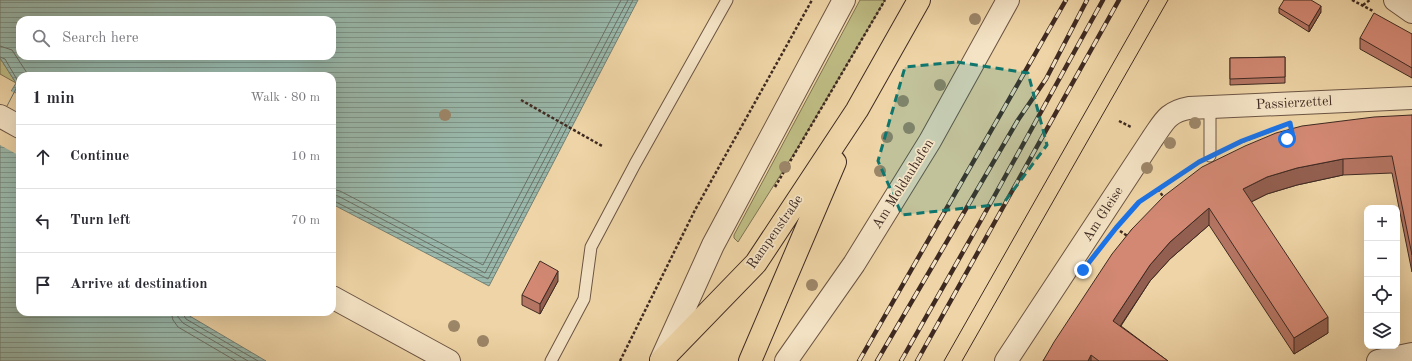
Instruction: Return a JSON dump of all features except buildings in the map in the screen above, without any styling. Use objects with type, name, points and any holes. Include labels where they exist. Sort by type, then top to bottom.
[{"type":"main road","name":"Rampenstraße","points":[[661,360],[756,263],[857,110],[918,0]]},
{"type":"main road","name":"Rampenstraße","points":[[750,361],[857,110]]},
{"type":"street","points":[[661,360],[713,245],[844,0]]},
{"type":"street","name":"Am Moldauhafen","points":[[786,361],[854,264],[930,141],[1008,0]]},
{"type":"street","points":[[1395,0],[1412,12]]},
{"type":"street","name":"Passierzettel","points":[[1176,110],[1210,107],[1412,98]]},
{"type":"street","name":"Am Gleise","points":[[1006,361],[1152,139],[1167,117],[1176,110]]},
{"type":"street","points":[[0,116],[16,125]]},
{"type":"street","points":[[336,299],[449,361]]},
{"type":"street","points":[[1378,361],[1412,354]]},
{"type":"lane","points":[[551,361],[584,299],[591,247],[635,164],[727,0]]},
{"type":"lane","points":[[1210,107],[1210,156]]},
{"type":"path","points":[[620,361],[695,210],[812,0]]},
{"type":"path","points":[[774,188],[886,0]]},
{"type":"path","points":[[1352,0],[1363,5],[1370,0]]},
{"type":"path","points":[[521,100],[602,146]]},
{"type":"path","points":[[1139,202],[1210,156],[1242,141],[1277,128]]},
{"type":"path","points":[[1242,141],[1245,146]]},
{"type":"path","points":[[1158,189],[1166,200],[1162,203]]},
{"type":"path","points":[[1116,228],[1130,237],[1126,241]]},
{"type":"highlighted area","points":[[957,62],[1028,73],[1047,145],[1003,204],[902,215],[878,161],[905,67]]},
{"type":"shaded area","points":[[860,0],[885,0],[798,147],[738,242],[734,238],[734,235]]},
{"type":"shaded area","points":[[0,58],[16,83],[0,74]]},
{"type":"water","points":[[0,0],[638,0],[489,286],[336,206],[336,72],[16,72],[16,83],[0,58]]},
{"type":"water","points":[[16,83],[16,316],[190,316],[266,361],[0,361],[0,110]]},
{"type":"pier","points":[[9,90],[16,94],[16,154],[0,145],[0,106]]},
{"type":"tram line","points":[[944,361],[1149,0]]},
{"type":"tram line","points":[[962,361],[1168,0]]},
{"type":"railway","points":[[859,361],[1066,0]]},
{"type":"railway","points":[[877,361],[1018,120],[1046,79],[1087,0]]},
{"type":"railway","points":[[901,361],[1103,0]]},
{"type":"railway","points":[[917,361],[1119,0]]},
{"type":"route","points":[[1083,270],[1116,228],[1139,202],[1199,162],[1242,141],[1290,123],[1293,137],[1287,139]]}]
